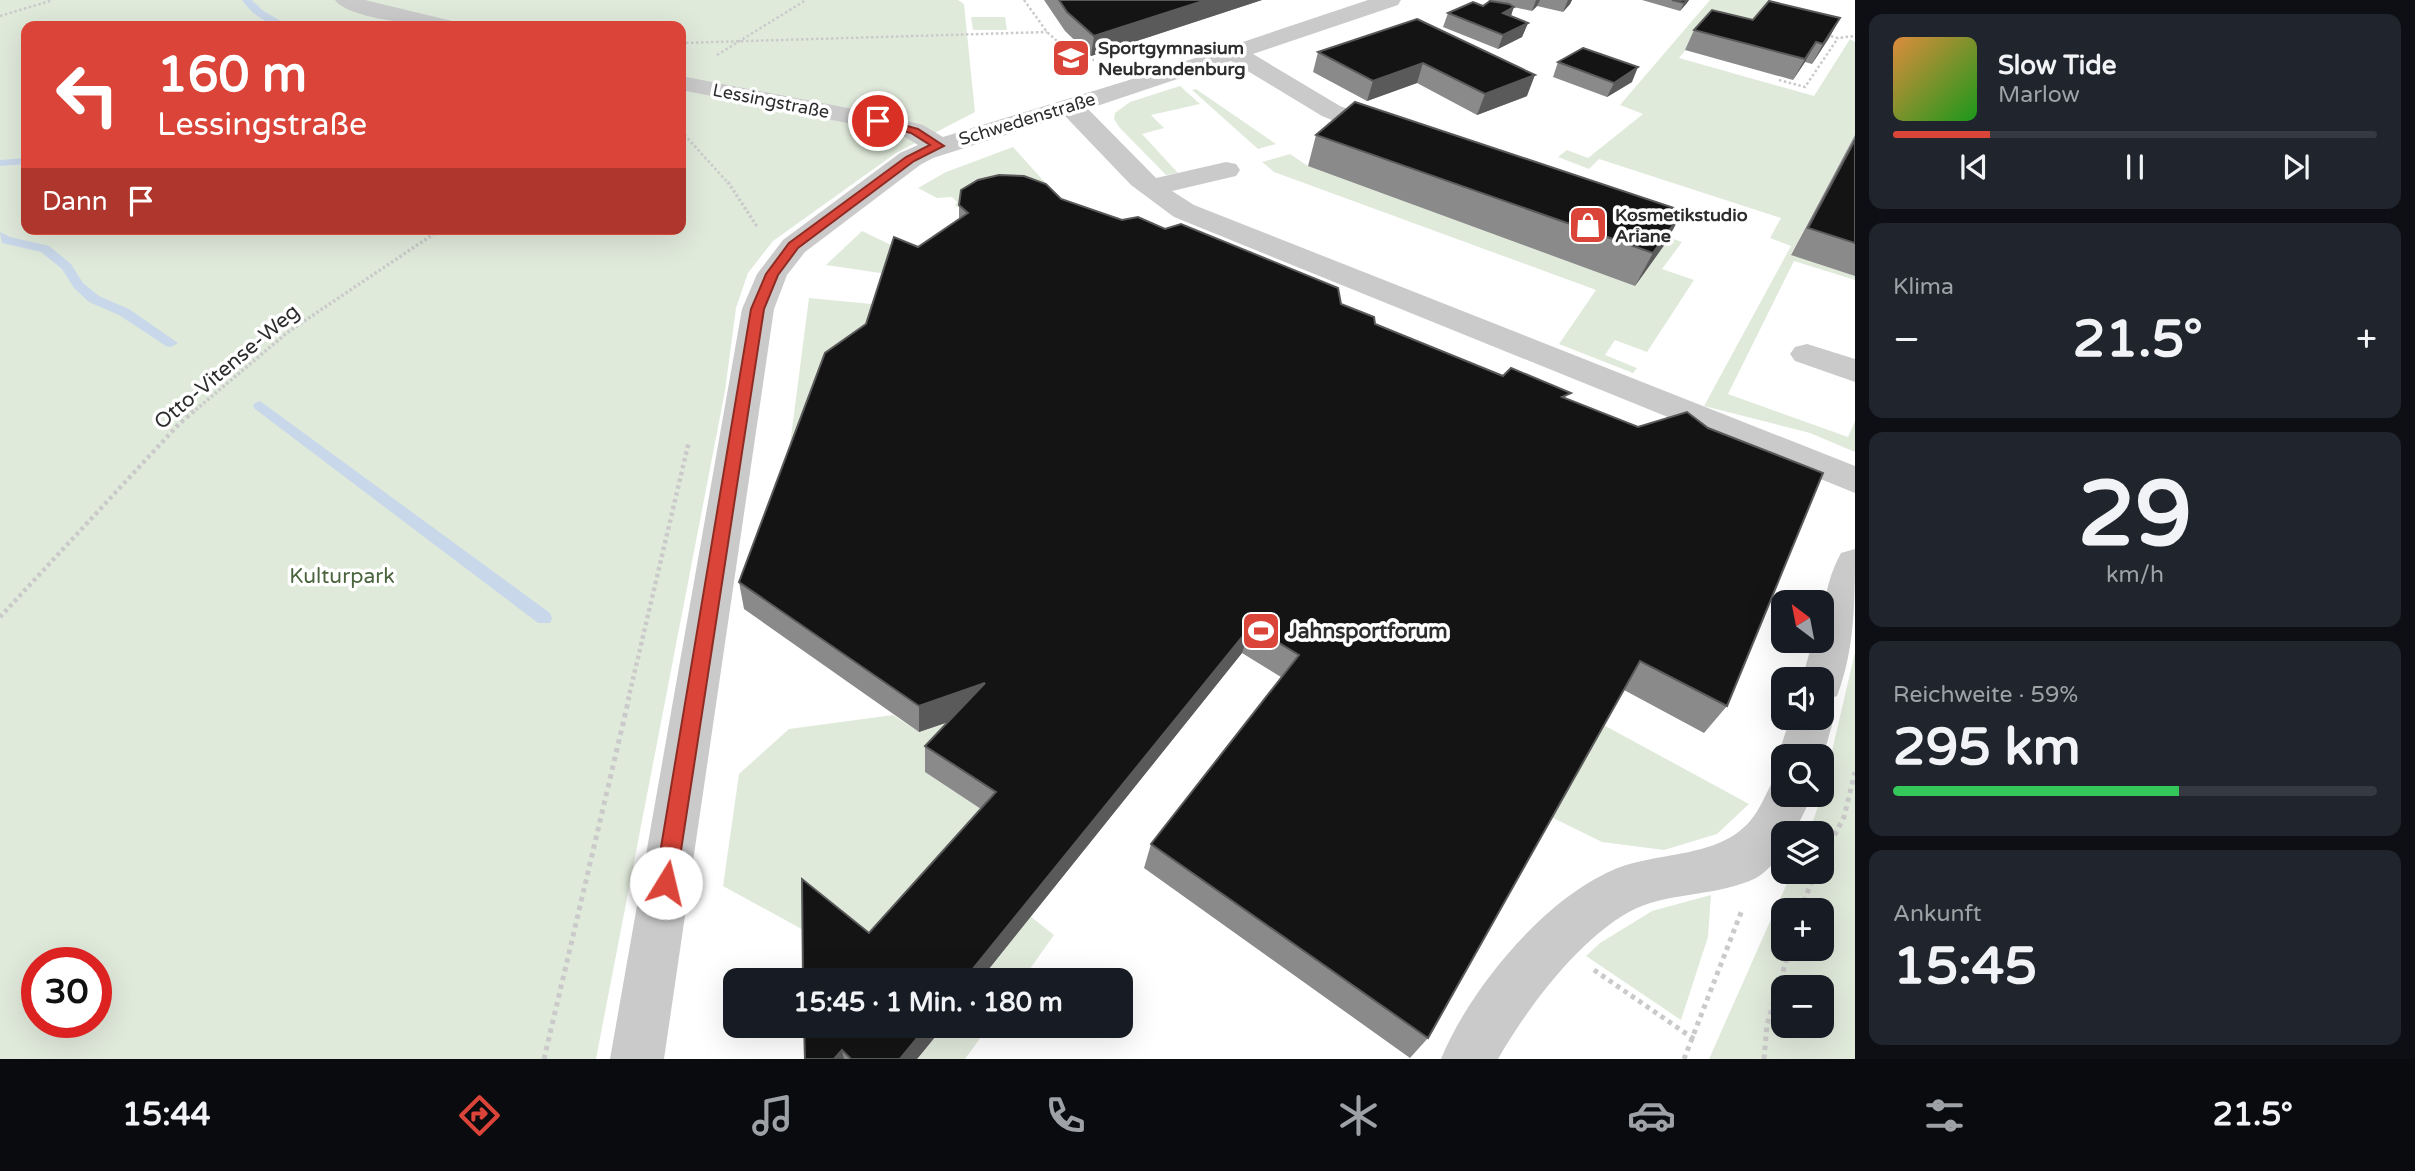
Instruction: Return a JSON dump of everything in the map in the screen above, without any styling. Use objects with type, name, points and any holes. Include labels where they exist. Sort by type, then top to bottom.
[{"type":"street","points":[[346,0],[360,6],[423,21]]},
{"type":"street","name":"Schwedenstraße","points":[[637,1059],[758,309],[772,274],[794,246],[910,159],[939,146],[1069,107],[1390,0]]},
{"type":"street","points":[[1234,53],[1331,111],[1408,140]]},
{"type":"street","name":"Lessingstraße","points":[[686,84],[878,121],[914,131],[939,146]]},
{"type":"street","points":[[1069,107],[1080,114],[1130,170],[1184,211],[1652,388],[1855,480]]},
{"type":"street","points":[[1151,187],[1226,170]]},
{"type":"street","points":[[1807,354],[1855,371]]},
{"type":"street","points":[[1826,667],[1855,564]]},
{"type":"street","points":[[1468,1059],[1490,1021],[1552,943],[1582,914],[1628,887],[1741,861],[1768,836],[1783,807]]},
{"type":"path","points":[[0,16],[53,0]]},
{"type":"path","points":[[706,61],[806,0]]},
{"type":"path","points":[[1024,0],[1047,32],[1076,58],[1093,61],[1106,57]]},
{"type":"path","points":[[0,9],[7,14]]},
{"type":"path","points":[[686,43],[1047,32]]},
{"type":"path","points":[[1818,33],[1838,38],[1855,36]]},
{"type":"path","points":[[1779,80],[1805,88],[1838,38]]},
{"type":"path","points":[[686,136],[734,189],[760,231]]},
{"type":"path","name":"Otto-Vitense-Weg","points":[[0,617],[179,424],[288,332],[432,235]]},
{"type":"path","points":[[1834,836],[1844,817],[1855,772]]},
{"type":"path","points":[[1684,1059],[1695,1039],[1746,900],[1741,861]]},
{"type":"path","points":[[1552,943],[1695,1039]]},
{"type":"path","points":[[1764,1059],[1767,1025],[1786,961]]},
{"type":"green space","name":"Kulturpark","points":[[0,0],[958,0],[964,4],[975,112],[896,153],[773,241],[748,273],[736,308],[725,391],[596,1059],[0,1059]]},
{"type":"green space","points":[[1710,0],[1769,0],[1802,8],[1788,28],[1702,30],[1679,58],[1814,96],[1850,39],[1855,42],[1855,135],[1791,254],[1855,276],[1855,280],[1794,261],[1728,394],[1848,437],[1855,421],[1855,452],[1810,433],[1704,406],[1791,246],[1770,238],[1781,218],[1599,159],[1589,169],[1558,157],[1567,150],[1588,158],[1643,114],[1620,105]]},
{"type":"green space","points":[[971,17],[1005,17],[1007,30],[973,30]]},
{"type":"green space","points":[[1180,86],[1200,104],[1151,115],[1164,128],[1142,134],[1178,173],[1166,175],[1114,119],[1115,113],[1130,102]]},
{"type":"green space","points":[[1196,89],[1276,144],[1258,149],[1192,90]]},
{"type":"green space","points":[[1013,147],[1049,187],[961,208],[955,206],[957,202],[952,197],[937,198],[918,188],[946,172]]},
{"type":"green space","points":[[1290,154],[1308,166],[1583,208],[1682,242],[1662,269],[1694,280],[1647,352],[1615,340],[1605,355],[1637,368],[1633,373],[1559,344],[1596,290],[1274,172],[1262,162]]},
{"type":"green space","points":[[862,231],[914,256],[887,274],[826,265]]},
{"type":"green space","points":[[809,298],[882,305],[782,506]]},
{"type":"green space","points":[[1855,652],[1855,1059],[1709,1059],[1771,919],[1771,961],[1834,961],[1834,898],[1780,898],[1787,884],[1834,884],[1834,821],[1813,821],[1818,807],[1834,807],[1834,744]]},
{"type":"green space","points":[[984,710],[994,817],[871,955],[807,932],[723,886],[739,774],[789,729],[893,715],[919,732]]},
{"type":"green space","points":[[1600,723],[1749,804],[1717,834],[1664,850],[1602,842],[1547,815]]},
{"type":"green space","points":[[1711,895],[1708,937],[1681,1020],[1586,956],[1600,943],[1652,911]]},
{"type":"green space","points":[[1030,916],[1054,935],[1031,968],[989,968]]},
{"type":"green space","points":[[934,1038],[980,1038],[965,1059],[917,1059]]},
{"type":"building","points":[[1059,0],[1206,0],[1094,36],[1067,12]]},
{"type":"building","points":[[1490,1],[1509,4],[1514,7],[1503,13],[1528,23],[1503,35],[1448,13],[1473,2],[1483,6]]},
{"type":"building","points":[[1769,1],[1840,18],[1823,44],[1816,42],[1805,59],[1694,30],[1712,10],[1753,20]]},
{"type":"building","points":[[1417,19],[1535,75],[1485,94],[1423,63],[1373,81],[1318,52]]},
{"type":"building","points":[[1583,48],[1638,67],[1614,83],[1558,62]]},
{"type":"building","points":[[1355,102],[1683,211],[1653,253],[1316,135]]},
{"type":"building","points":[[1855,140],[1855,243],[1808,228]]},
{"type":"building","name":"Jahnsportforum","points":[[999,175],[1024,176],[1046,184],[1061,199],[1122,220],[1138,217],[1165,229],[1181,224],[1338,288],[1341,304],[1374,317],[1375,324],[1503,376],[1511,368],[1571,393],[1562,397],[1638,427],[1687,412],[1708,428],[1823,473],[1775,590],[1771,590],[1771,599],[1727,706],[1640,661],[1428,1038],[1151,844],[1299,655],[1251,626],[974,968],[803,968],[802,879],[869,933],[996,792],[925,746],[985,683],[919,706],[739,582],[825,353],[866,324],[894,237],[918,247],[968,213],[959,205],[961,190],[978,180]]},
{"type":"building","points":[[804,1038],[917,1038],[900,1059],[851,1059],[842,1050],[834,1059],[805,1059]]},
{"type":"waterway","points":[[247,0],[258,12],[273,21]]},
{"type":"waterway","points":[[0,163],[21,161]]},
{"type":"waterway","points":[[0,236],[6,240],[45,249],[67,267],[78,285],[94,299],[124,312],[171,343]]},
{"type":"waterway","points":[[260,406],[544,618]]},
{"type":"place","name":"Sportgymnasium Neubrandenburg","points":[[1071,58]]},
{"type":"place","name":"Kosmetikstudio Ariane","points":[[1588,225]]},
{"type":"place","name":"Jahnsportforum","points":[[1261,631]]},
{"type":"route","points":[[666,883],[758,309],[772,274],[794,246],[910,159],[939,146],[914,131],[878,121]]}]
